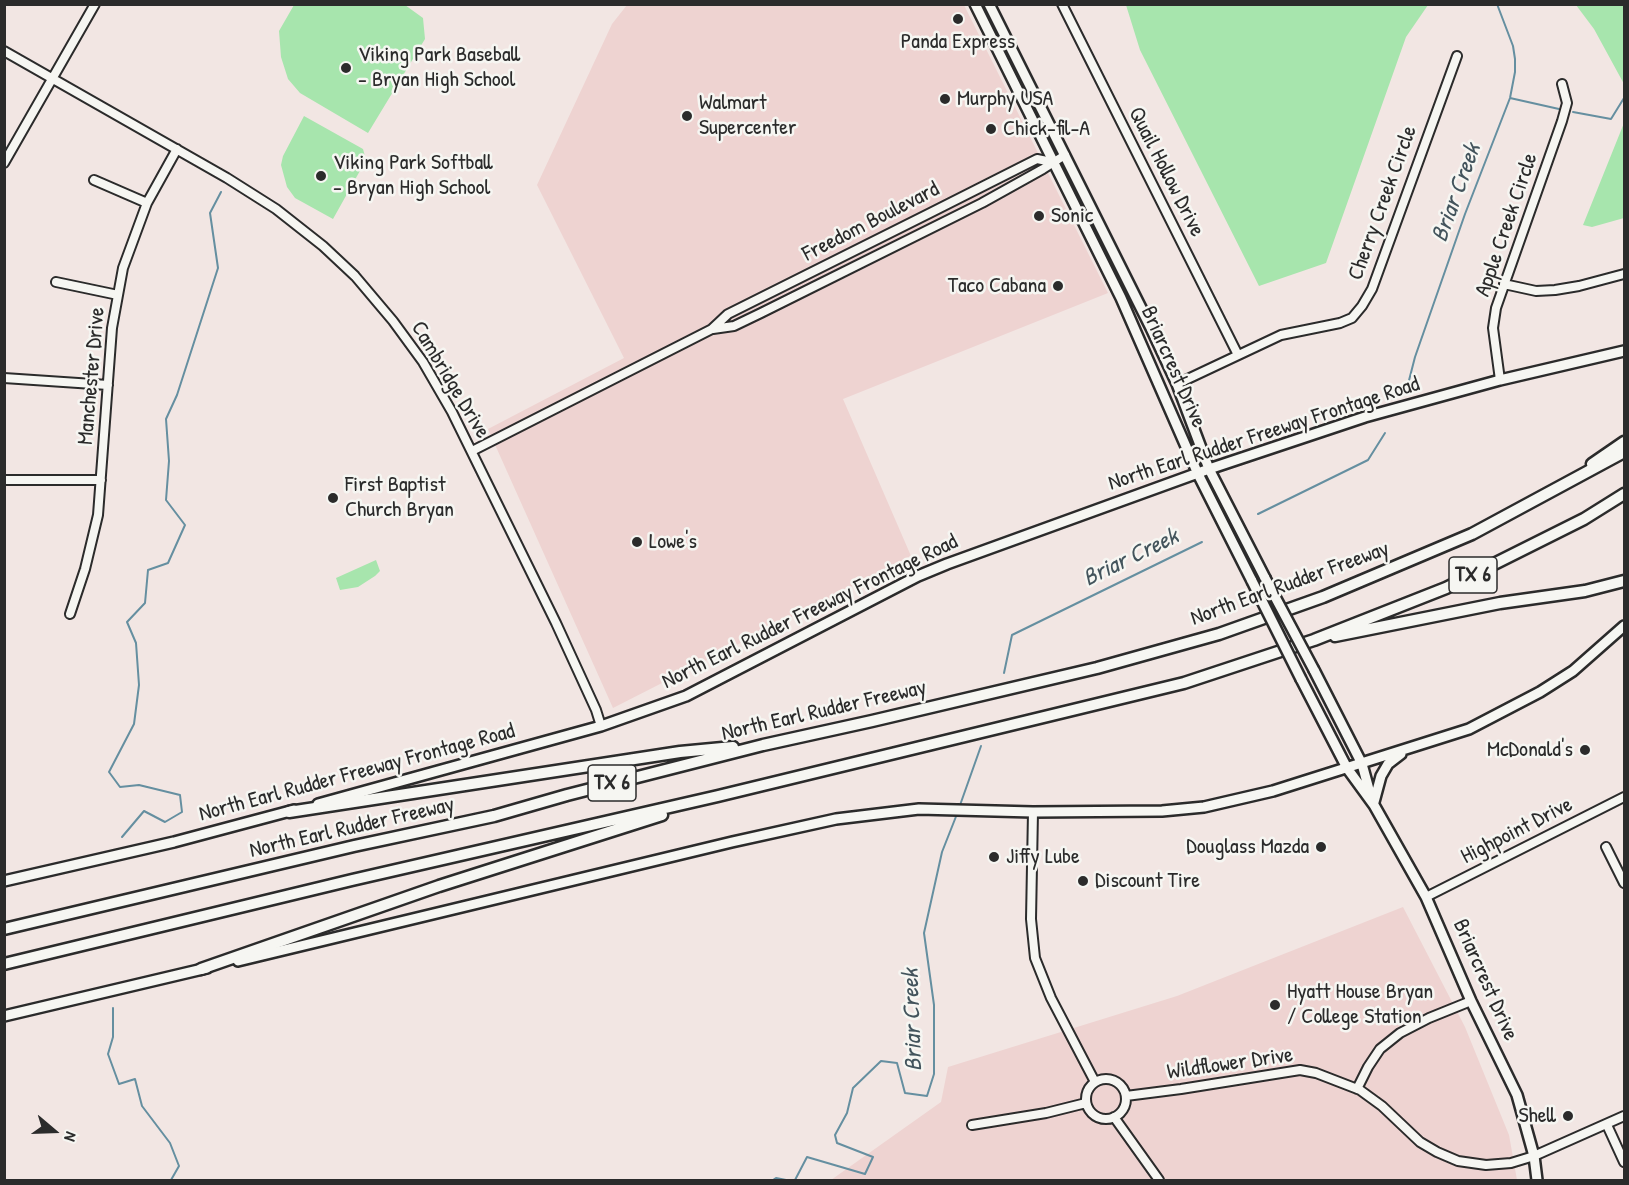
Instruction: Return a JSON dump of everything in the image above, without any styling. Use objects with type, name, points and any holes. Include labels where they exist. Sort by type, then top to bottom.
[{"type":"highway","points":[[1544,496],[1624,442]]},
{"type":"highway","name":"North Earl Rudder Freeway","points":[[4,930],[354,846],[494,816],[763,745],[1097,668],[1219,634],[1323,597],[1472,534],[1624,452]]},
{"type":"highway","name":"TX 6","points":[[4,964],[363,877],[718,796],[1184,683],[1314,640],[1446,588],[1584,519],[1624,494]]},
{"type":"highway","points":[[1314,640],[1500,603],[1585,591],[1624,581]]},
{"type":"highway","points":[[289,812],[680,752],[763,745]]},
{"type":"highway","points":[[201,969],[439,886],[718,796]]},
{"type":"main road","name":"Briarcrest Drive","points":[[975,4],[1121,298],[1198,474],[1301,679],[1347,768],[1374,805],[1426,897],[1471,1001],[1519,1101],[1534,1156],[1537,1180]]},
{"type":"main road","name":"Briarcrest Drive","points":[[989,4],[1151,328],[1177,384],[1209,469],[1362,764],[1374,805]]},
{"type":"main road","name":"North Earl Rudder Freeway Frontage Road","points":[[4,881],[174,842],[601,726],[686,696],[918,576],[947,564],[1209,469],[1365,417],[1500,380],[1624,351]]},
{"type":"main road","points":[[4,1016],[836,819],[919,809],[1162,812],[1204,807],[1273,791],[1469,729],[1540,692],[1573,671],[1624,626]]},
{"type":"main road","points":[[1374,805],[1381,776],[1388,764],[1407,749]]},
{"type":"street","points":[[4,163],[95,4]]},
{"type":"street","name":"Quail Hollow Drive","points":[[1062,4],[1238,355]]},
{"type":"street","name":"Cambridge Drive","points":[[4,51],[177,149],[276,209],[323,246],[355,276],[393,321],[423,362],[472,451],[556,622],[601,726]]},
{"type":"street","name":"Cherry Creek Circle","points":[[1177,384],[1281,335],[1340,323],[1352,318],[1372,289],[1457,56]]},
{"type":"street","name":"Apple Creek Circle","points":[[1500,380],[1493,328],[1496,308],[1562,121],[1566,103],[1562,84]]},
{"type":"street","name":"Manchester Drive","points":[[70,614],[95,533],[112,328],[123,268],[147,203],[177,149]]},
{"type":"street","name":"Freedom Boulevard","points":[[712,329],[734,326],[1043,170],[1065,155]]},
{"type":"street","name":"Freedom Boulevard","points":[[472,451],[712,329],[728,314],[1037,159],[1052,162]]},
{"type":"street","points":[[94,180],[147,203]]},
{"type":"street","points":[[930,213],[936,225]]},
{"type":"street","points":[[871,242],[877,255]]},
{"type":"street","points":[[1504,284],[1536,291],[1555,290],[1624,274]]},
{"type":"street","points":[[803,276],[809,289]]},
{"type":"street","points":[[56,282],[118,295]]},
{"type":"street","points":[[4,378],[108,385]]},
{"type":"street","points":[[4,480],[101,480]]},
{"type":"street","name":"Highpoint Drive","points":[[1426,897],[1624,797]]},
{"type":"street","points":[[1034,812],[1030,920],[1035,958],[1051,998],[1095,1082]]},
{"type":"street","points":[[1606,847],[1624,883]]},
{"type":"street","points":[[1357,1089],[1380,1048],[1400,1033],[1429,1018],[1471,1001]]},
{"type":"street","name":"Wildflower Drive","points":[[1126,1096],[1300,1070],[1316,1073],[1357,1089],[1382,1106],[1420,1142],[1437,1152],[1458,1161],[1473,1164],[1499,1165],[1534,1156],[1624,1116]]},
{"type":"street","points":[[1103,1080],[1115,1082],[1121,1086],[1126,1096],[1125,1107],[1114,1117],[1106,1119],[1089,1111],[1086,1103],[1086,1094],[1095,1082],[1103,1080]]},
{"type":"street","points":[[972,1125],[1038,1115],[1086,1103]]},
{"type":"street","points":[[1114,1117],[1159,1180]]},
{"type":"street","points":[[1606,1125],[1624,1162]]},
{"type":"shaded area","points":[[627,5],[964,5],[1108,293],[843,399],[911,556],[613,708],[488,429],[624,358],[537,185],[612,24]]},
{"type":"shaded area","points":[[1403,907],[1465,1027],[1509,1135],[1517,1180],[831,1180],[941,1102],[948,1067],[1177,996]]},
{"type":"green space","name":"Viking Park Baseball - Bryan High School","points":[[294,5],[405,5],[423,18],[425,39],[368,133],[300,93],[288,79],[281,57],[279,31]]},
{"type":"green space","points":[[1126,5],[1428,5],[1406,37],[1326,263],[1259,286],[1140,50]]},
{"type":"green space","points":[[1576,5],[1624,5],[1624,84],[1594,29]]},
{"type":"green space","name":"Viking Park Softball - Bryan High School","points":[[304,116],[363,149],[366,160],[333,219],[295,198],[287,187],[281,165],[283,156]]},
{"type":"green space","points":[[1624,123],[1624,218],[1592,227],[1583,225]]},
{"type":"green space","points":[[376,560],[380,571],[375,576],[358,587],[340,590],[336,578]]},
{"type":"waterway","name":"Briar Creek","points":[[1406,392],[1415,357],[1465,214],[1510,98],[1515,59],[1513,46],[1497,4]]},
{"type":"waterway","points":[[1510,98],[1559,109]]},
{"type":"waterway","points":[[1573,112],[1611,119],[1624,98]]},
{"type":"waterway","points":[[122,837],[144,811],[165,822],[182,812],[180,795],[139,785],[120,787],[109,772],[134,724],[139,685],[136,643],[127,622],[145,603],[148,570],[168,563],[185,525],[166,500],[169,461],[166,419],[177,395],[218,268],[210,213],[221,192]]},
{"type":"waterway","name":"Briar Creek","points":[[1258,514],[1368,460],[1385,433]]},
{"type":"waterway","name":"Briar Creek","points":[[1004,673],[1012,635],[1202,542]]},
{"type":"waterway","name":"Briar Creek","points":[[959,808],[981,746]]},
{"type":"waterway","name":"Briar Creek","points":[[795,1180],[807,1157],[865,1174],[873,1157],[837,1143],[835,1135],[847,1113],[853,1088],[881,1061],[897,1063],[905,1093],[927,1096],[934,1074],[934,1005],[924,933],[942,852],[957,814]]},
{"type":"waterway","points":[[113,1008],[113,1037],[108,1054],[119,1084],[135,1079],[142,1106],[170,1143],[179,1166],[171,1180]]},
{"type":"waterway","name":"Briar Creek","points":[[773,1180],[776,1178],[786,1180]]},
{"type":"place","name":"Panda Express","points":[[958,19]]},
{"type":"place","name":"Viking Park Baseball - Bryan High School","points":[[346,68]]},
{"type":"place","name":"Murphy USA","points":[[945,99]]},
{"type":"place","name":"Walmart Supercenter","points":[[687,116]]},
{"type":"place","name":"Chick-fil-A","points":[[991,129]]},
{"type":"place","name":"Viking Park Softball - Bryan High School","points":[[321,176]]},
{"type":"place","name":"Sonic","points":[[1039,216]]},
{"type":"place","name":"Taco Cabana","points":[[1058,286]]},
{"type":"place","name":"First Baptist Church Bryan","points":[[333,498]]},
{"type":"place","name":"Lowe's","points":[[637,542]]},
{"type":"place","name":"McDonald's","points":[[1585,750]]},
{"type":"place","name":"Douglass Mazda","points":[[1321,847]]},
{"type":"place","name":"Jiffy Lube","points":[[994,857]]},
{"type":"place","name":"Discount Tire","points":[[1083,881]]},
{"type":"place","name":"Hyatt House Bryan / College Station","points":[[1275,1005]]},
{"type":"place","name":"Shell","points":[[1568,1116]]}]
